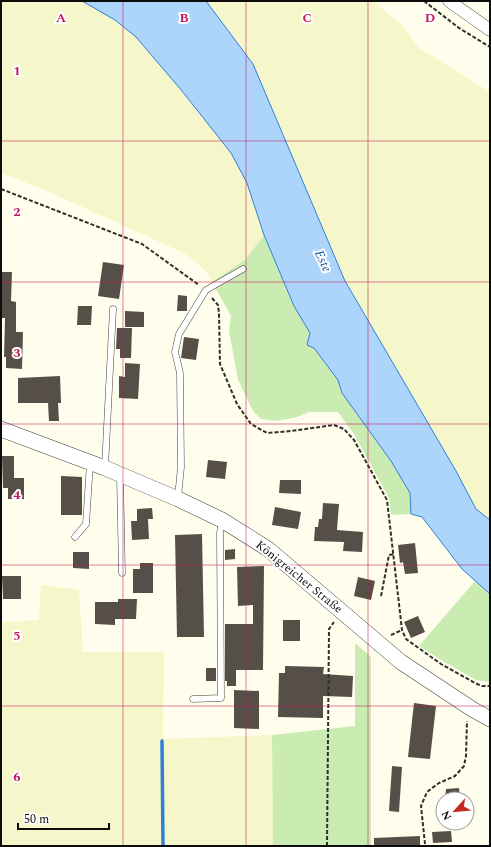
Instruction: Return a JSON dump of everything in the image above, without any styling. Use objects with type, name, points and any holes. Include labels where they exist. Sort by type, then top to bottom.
[{"type":"street","points":[[449,1],[490,30]]},
{"type":"street","name":"Königreicher Straße","points":[[1,429],[105,468],[178,499],[222,520],[268,550],[401,662],[472,709],[490,719]]},
{"type":"lane","points":[[178,499],[181,467],[180,374],[175,352],[179,334],[206,290],[243,269]]},
{"type":"lane","points":[[105,468],[113,309]]},
{"type":"lane","points":[[75,537],[86,524],[90,463]]},
{"type":"lane","points":[[120,475],[122,573]]},
{"type":"lane","points":[[193,699],[221,698],[220,533],[222,520]]},
{"type":"path","points":[[424,1],[459,28],[490,47]]},
{"type":"path","points":[[1,189],[142,244],[206,290],[218,305],[220,364],[237,404],[251,424],[267,433],[291,432],[334,425],[344,428],[354,440],[387,500],[402,630],[406,639],[441,664],[474,683],[482,686],[490,686]]},
{"type":"path","points":[[381,596],[389,555],[394,554]]},
{"type":"path","points":[[327,846],[329,630],[340,610]]},
{"type":"path","points":[[425,844],[421,806],[427,792],[438,783],[455,776],[464,766],[466,756],[467,722],[472,709]]},
{"type":"green space","points":[[1,1],[82,1],[115,20],[136,37],[182,91],[231,153],[247,183],[264,235],[245,260],[212,282],[207,272],[184,253],[49,192],[1,173]]},
{"type":"green space","points":[[206,1],[373,1],[402,25],[419,48],[490,92],[490,520],[476,509],[456,471],[345,281],[253,64]]},
{"type":"green space","points":[[264,235],[294,306],[310,333],[314,348],[338,380],[342,393],[391,461],[410,493],[411,514],[391,515],[389,498],[354,434],[338,412],[309,412],[297,417],[277,421],[261,419],[253,411],[238,380],[229,331],[231,316],[212,282],[245,260]]},
{"type":"green space","points":[[475,581],[490,594],[490,682],[476,680],[419,646]]},
{"type":"green space","points":[[41,585],[79,590],[83,652],[164,652],[163,739],[272,735],[273,846],[1,846],[1,622],[39,620]]},
{"type":"green space","points":[[355,643],[371,657],[371,846],[273,846],[272,735],[355,726]]},
{"type":"water","name":"Este","points":[[82,1],[206,1],[253,64],[345,281],[456,471],[476,509],[490,520],[490,594],[462,569],[422,517],[411,514],[410,493],[391,461],[342,393],[338,380],[314,348],[307,345],[310,333],[294,306],[264,235],[247,183],[231,153],[182,91],[136,37],[115,20]]},
{"type":"building","points":[[103,262],[124,265],[119,299],[98,296]]},
{"type":"building","points":[[1,272],[12,272],[11,301],[16,302],[16,332],[23,332],[22,369],[6,368],[6,357],[4,357],[5,318],[1,318]]},
{"type":"building","points":[[178,295],[187,296],[187,311],[177,311]]},
{"type":"building","points":[[78,306],[92,306],[91,325],[77,325]]},
{"type":"building","points":[[125,311],[144,312],[144,327],[125,327]]},
{"type":"building","points":[[117,328],[132,328],[131,358],[120,358],[120,349],[116,349]]},
{"type":"building","points":[[184,337],[199,339],[196,360],[181,358]]},
{"type":"building","points":[[125,363],[140,364],[138,399],[119,398],[119,376],[125,377]]},
{"type":"building","points":[[60,376],[61,403],[58,403],[59,421],[49,421],[48,403],[18,403],[18,378]]},
{"type":"building","points":[[2,456],[14,456],[14,478],[24,478],[24,499],[8,499],[8,488],[3,488]]},
{"type":"building","points":[[208,460],[227,462],[225,479],[206,477]]},
{"type":"building","points":[[61,476],[82,477],[82,515],[61,515]]},
{"type":"building","points":[[280,480],[301,480],[301,494],[279,493]]},
{"type":"building","points":[[323,503],[339,504],[337,530],[363,532],[362,552],[343,551],[344,542],[314,541],[315,527],[318,527],[319,519],[322,519]]},
{"type":"building","points":[[275,507],[301,512],[298,529],[272,525]]},
{"type":"building","points":[[152,508],[153,519],[148,519],[149,539],[132,540],[131,521],[137,521],[137,509]]},
{"type":"building","points":[[202,534],[204,637],[177,637],[175,535]]},
{"type":"building","points":[[415,543],[418,573],[405,574],[403,562],[400,563],[398,545]]},
{"type":"building","points":[[235,549],[235,559],[225,560],[225,550]]},
{"type":"building","points":[[73,552],[89,552],[89,569],[73,568]]},
{"type":"building","points":[[140,563],[153,563],[153,593],[133,593],[133,569],[140,569]]},
{"type":"building","points":[[264,566],[263,670],[236,670],[236,686],[227,686],[227,681],[225,681],[225,624],[253,624],[253,605],[238,606],[237,567]]},
{"type":"building","points":[[2,576],[21,576],[21,599],[3,599]]},
{"type":"building","points":[[358,577],[375,581],[371,600],[354,596]]},
{"type":"building","points":[[118,599],[137,599],[136,619],[115,619],[115,625],[95,624],[95,602],[118,602]]},
{"type":"building","points":[[418,616],[425,632],[411,638],[404,622]]},
{"type":"building","points":[[283,620],[300,620],[300,641],[283,641]]},
{"type":"building","points":[[285,666],[324,667],[323,674],[353,676],[352,697],[323,696],[323,718],[278,717],[279,673],[285,673]]},
{"type":"building","points":[[206,668],[216,668],[216,681],[206,681]]},
{"type":"building","points":[[234,690],[259,691],[259,729],[234,728]]},
{"type":"building","points":[[414,703],[436,706],[430,759],[408,757]]},
{"type":"building","points":[[392,766],[402,767],[399,812],[389,811]]},
{"type":"building","points":[[459,788],[459,791],[446,791],[446,789]]},
{"type":"building","points":[[451,831],[452,842],[433,843],[432,832]]},
{"type":"building","points":[[420,836],[420,846],[374,846],[374,838]]},
{"type":"waterway","points":[[162,741],[163,846]]}]
